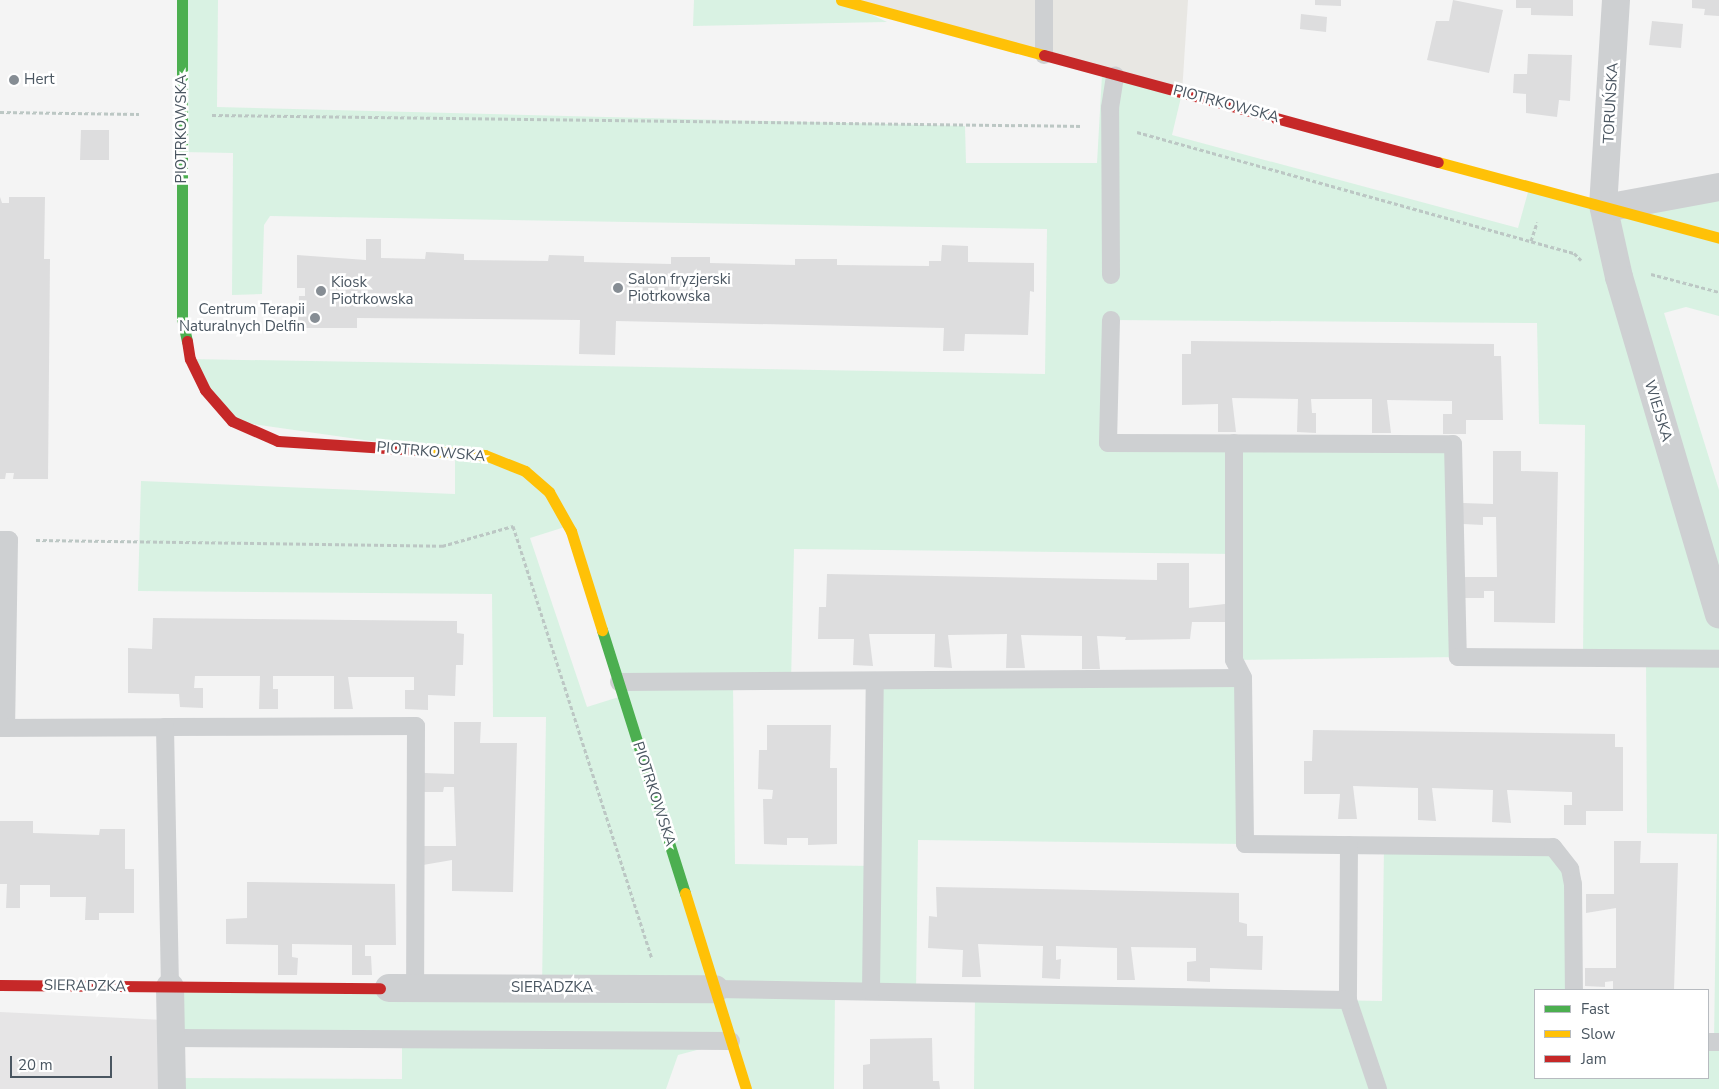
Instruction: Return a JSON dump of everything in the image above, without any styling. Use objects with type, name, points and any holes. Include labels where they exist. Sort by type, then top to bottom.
[{"type":"street","name":"PIOTRKOWSKA","points":[[182,0],[182,318],[190,359],[205,390],[232,421],[278,441],[485,455],[524,471],[549,492],[571,531],[746,1089]]},
{"type":"street","name":"PIOTRKOWSKA","points":[[841,0],[1607,206],[1719,238]]},
{"type":"street","name":"TORUŃSKA","points":[[1607,206],[1616,0]]},
{"type":"street","name":"PIOTRKOWSKA","points":[[1607,206],[1719,187]]},
{"type":"street","name":"WIEJSKA","points":[[1607,206],[1624,295],[1719,615]]},
{"type":"street","name":"SIERADZKA","points":[[0,985],[715,988]]},
{"type":"street","points":[[170,986],[173,1038],[172,1089]]},
{"type":"lane","points":[[1044,0],[1044,55]]},
{"type":"lane","points":[[1111,275],[1111,127],[1115,75]]},
{"type":"lane","points":[[1110,320],[1108,442],[1453,444],[1458,657],[1719,659]]},
{"type":"lane","points":[[1234,443],[1234,660],[1243,678],[1245,844],[1553,847],[1570,869],[1573,884],[1574,989]]},
{"type":"lane","points":[[5,540],[3,728],[416,726],[395,988]]},
{"type":"lane","points":[[618,682],[875,683],[1243,678]]},
{"type":"lane","points":[[871,991],[875,683]]},
{"type":"lane","points":[[165,727],[170,986]]},
{"type":"lane","points":[[1348,845],[1348,1000],[1378,1089]]},
{"type":"lane","points":[[715,988],[1348,1000]]},
{"type":"lane","points":[[173,1038],[731,1041]]},
{"type":"path","points":[[0,112],[139,114]]},
{"type":"path","points":[[205,115],[1111,127],[1574,253],[1584,263]]},
{"type":"path","points":[[1531,241],[1538,215]]},
{"type":"path","points":[[1644,275],[1660,274],[1719,292]]},
{"type":"path","points":[[5,540],[442,546],[513,526],[661,988]]},
{"type":"shaded area","points":[[841,0],[1188,0],[1182,93]]},
{"type":"shaded area","points":[[0,1012],[164,1020],[163,1089],[0,1089]]},
{"type":"green space","points":[[182,0],[218,0],[217,107],[965,126],[966,163],[1097,163],[1102,75],[1182,93],[1172,135],[1518,228],[1530,185],[1603,205],[1719,187],[1719,316],[1686,307],[1664,313],[1719,490],[1719,1089],[974,1089],[975,994],[1382,1001],[1384,845],[1553,847],[1570,869],[1574,989],[1534,989],[1534,1079],[1709,1079],[1709,1042],[1714,1042],[1717,834],[1647,833],[1646,659],[1583,658],[1585,425],[1539,424],[1537,323],[1111,320],[1108,442],[1453,444],[1458,657],[1234,660],[1235,554],[794,549],[791,683],[733,683],[735,864],[873,866],[875,683],[1243,678],[1245,844],[918,840],[916,992],[835,991],[834,1089],[746,1089],[731,1041],[678,1055],[666,1089],[172,1089],[173,1078],[402,1079],[402,1040],[173,1038],[170,987],[542,988],[546,717],[493,717],[492,594],[138,591],[141,481],[455,494],[455,453],[232,421],[190,359],[1045,374],[1047,229],[270,216],[264,225],[262,294],[232,295],[233,153],[182,152]],"holes":[[[568,526],[622,696],[587,707],[530,538]]]},
{"type":"green space","points":[[694,0],[841,0],[887,22],[693,26]]},
{"type":"building","points":[[1315,0],[1341,0],[1341,6],[1315,5]]},
{"type":"building","points":[[1453,0],[1503,10],[1489,73],[1427,60],[1436,21],[1449,21]]},
{"type":"building","points":[[1516,0],[1573,0],[1573,16],[1531,15],[1531,8],[1516,8]]},
{"type":"building","points":[[1692,0],[1719,0],[1719,16],[1704,15],[1705,9],[1692,8]]},
{"type":"building","points":[[1301,14],[1327,17],[1326,32],[1300,29]]},
{"type":"building","points":[[1652,21],[1683,24],[1681,48],[1649,45]]},
{"type":"building","points":[[1528,54],[1572,55],[1570,101],[1559,100],[1557,117],[1526,113],[1526,94],[1513,93],[1514,74],[1527,74]]},
{"type":"building","points":[[81,130],[109,130],[109,160],[80,160]]},
{"type":"building","points":[[0,197],[2,203],[9,203],[9,197],[45,197],[44,259],[50,259],[48,479],[13,479],[14,473],[6,473],[5,479],[0,479]]},
{"type":"building","points":[[366,239],[381,239],[381,258],[425,259],[426,252],[464,254],[464,260],[548,261],[549,255],[584,256],[584,262],[671,264],[671,257],[710,257],[710,263],[795,265],[795,259],[837,259],[837,265],[929,266],[929,261],[941,261],[942,245],[968,246],[968,262],[1034,263],[1034,292],[1030,291],[1028,335],[965,334],[964,351],[943,351],[944,328],[616,321],[615,355],[579,354],[580,320],[357,318],[357,328],[298,328],[299,296],[305,296],[305,288],[297,288],[297,255],[366,260]]},
{"type":"building","points":[[1191,341],[1494,344],[1494,356],[1501,356],[1503,420],[1466,420],[1466,434],[1443,434],[1443,414],[1452,414],[1452,401],[1387,400],[1391,433],[1372,433],[1372,399],[1311,399],[1312,413],[1316,413],[1316,433],[1297,432],[1298,399],[1232,398],[1236,432],[1218,432],[1218,404],[1182,405],[1182,354],[1191,354]]},
{"type":"building","points":[[1493,451],[1521,451],[1521,471],[1558,472],[1555,623],[1494,622],[1494,591],[1484,591],[1484,598],[1464,598],[1464,577],[1497,577],[1496,517],[1483,517],[1483,525],[1463,524],[1463,503],[1493,504]]},
{"type":"building","points":[[1157,563],[1189,563],[1189,608],[1225,604],[1225,622],[1192,622],[1190,639],[1125,640],[1126,637],[1097,636],[1100,669],[1082,669],[1082,636],[1021,635],[1025,668],[1006,668],[1007,634],[948,635],[952,668],[934,667],[935,634],[869,634],[873,666],[853,665],[854,639],[818,639],[819,607],[826,607],[827,574],[1157,580]]},
{"type":"building","points":[[153,618],[457,621],[457,633],[464,634],[463,665],[456,665],[455,696],[428,695],[428,710],[405,709],[405,690],[414,690],[414,677],[348,677],[353,709],[334,709],[334,676],[273,676],[273,689],[278,689],[278,709],[259,709],[260,676],[195,676],[194,688],[203,688],[203,708],[180,707],[179,694],[128,693],[128,648],[152,649]]},
{"type":"building","points":[[454,722],[481,722],[480,743],[517,743],[513,892],[452,891],[452,860],[423,865],[422,846],[456,846],[454,787],[444,787],[443,792],[424,792],[424,773],[454,774]]},
{"type":"building","points":[[767,725],[831,725],[830,768],[837,768],[837,844],[808,845],[808,838],[787,838],[787,845],[764,844],[763,799],[772,799],[773,790],[758,789],[759,750],[767,750]]},
{"type":"building","points":[[1313,730],[1615,734],[1615,747],[1623,747],[1623,811],[1586,811],[1586,825],[1564,825],[1564,805],[1572,805],[1572,792],[1507,790],[1511,823],[1492,822],[1493,790],[1432,788],[1436,821],[1418,820],[1418,788],[1353,786],[1357,819],[1338,819],[1340,794],[1304,794],[1304,761],[1312,761]]},
{"type":"building","points":[[0,821],[33,821],[33,833],[99,835],[100,829],[125,829],[125,869],[134,869],[134,913],[99,913],[99,920],[85,920],[86,897],[50,897],[50,885],[20,885],[20,908],[6,908],[7,884],[0,884]]},
{"type":"building","points":[[1614,841],[1641,841],[1640,863],[1678,863],[1674,989],[1613,989],[1613,981],[1605,982],[1605,987],[1585,986],[1585,968],[1616,968],[1616,908],[1586,913],[1586,894],[1614,894]]},
{"type":"building","points":[[247,882],[395,884],[396,945],[365,945],[365,956],[371,956],[372,975],[352,975],[352,945],[292,944],[292,957],[298,958],[297,975],[278,975],[278,945],[226,944],[226,919],[247,918]]},
{"type":"building","points":[[936,887],[1239,893],[1239,922],[1247,924],[1247,936],[1263,936],[1262,970],[1210,968],[1210,982],[1187,981],[1187,962],[1196,961],[1196,948],[1131,947],[1135,980],[1117,980],[1117,948],[1056,946],[1056,960],[1061,959],[1060,979],[1042,978],[1043,946],[978,944],[981,977],[962,977],[963,950],[928,948],[929,916],[937,917]]},
{"type":"building","points":[[932,1038],[933,1081],[939,1081],[940,1089],[863,1089],[863,1065],[870,1064],[870,1039]]},
{"type":"traffic: fast","points":[[182,0],[182,318],[187,341]]},
{"type":"traffic: fast","points":[[602,630],[685,893]]},
{"type":"traffic: slow","points":[[841,0],[1044,55]]},
{"type":"traffic: slow","points":[[1438,162],[1719,238]]},
{"type":"traffic: slow","points":[[417,450],[485,455],[525,471],[549,492],[571,531],[602,630]]},
{"type":"traffic: slow","points":[[685,893],[746,1089]]},
{"type":"traffic: jam","points":[[1044,55],[1438,162]]},
{"type":"traffic: jam","points":[[187,341],[190,359],[205,390],[232,421],[278,441],[417,450]]},
{"type":"traffic: jam","points":[[0,985],[380,988]]},
{"type":"place","name":"Hert","points":[[14,80]]},
{"type":"place","name":"Salon fryzjerski Piotrkowska","points":[[618,288]]},
{"type":"place","name":"Kiosk Piotrkowska","points":[[321,291]]},
{"type":"place","name":"Centrum Terapii Naturalnych Delfin","points":[[315,318]]}]
